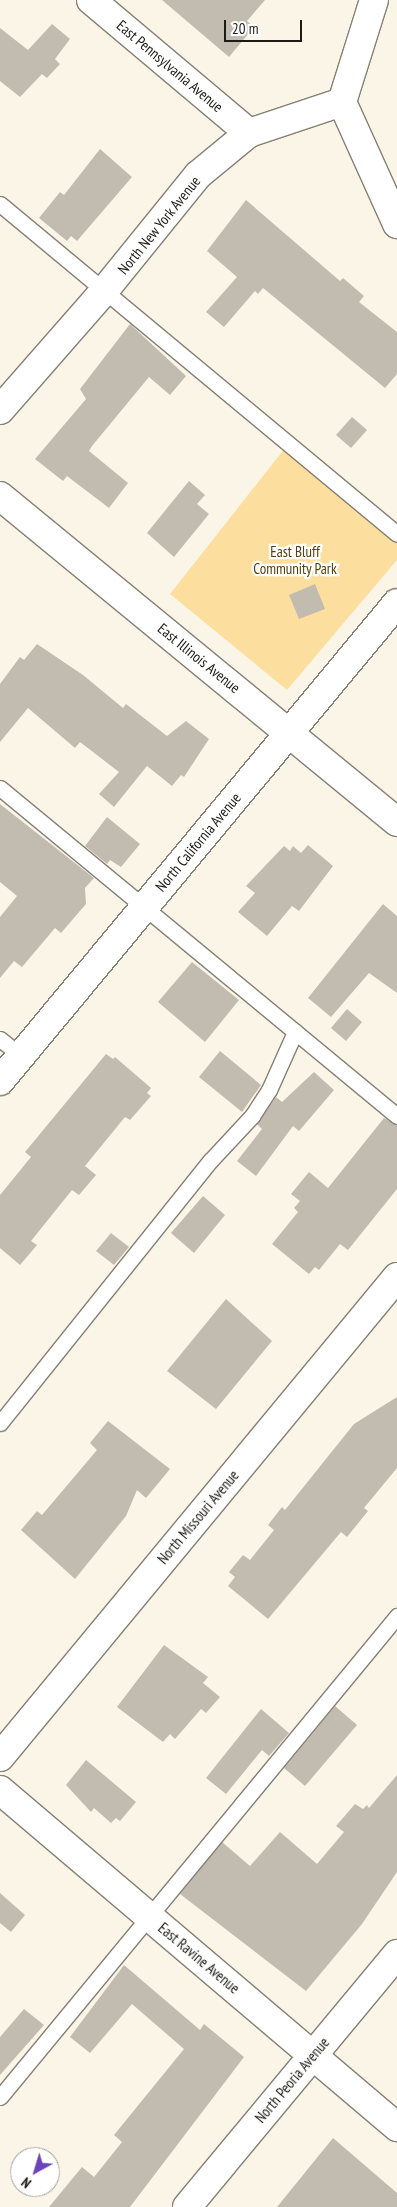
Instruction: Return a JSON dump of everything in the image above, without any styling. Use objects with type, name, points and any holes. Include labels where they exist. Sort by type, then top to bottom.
[{"type":"street","name":"East Pennsylvania Avenue","points":[[91,0],[250,133]]},
{"type":"street","points":[[374,0],[342,102],[397,224]]},
{"type":"street","name":"North New York Avenue","points":[[0,410],[104,291],[198,175],[250,133],[342,102]]},
{"type":"street","name":"East Illinois Avenue","points":[[0,496],[397,822]]},
{"type":"street","name":"North California Avenue","points":[[0,1082],[397,604]]},
{"type":"street","name":"North Missouri Avenue","points":[[0,1757],[397,1277]]},
{"type":"street","name":"East Ravine Avenue","points":[[0,1790],[397,2127]]},
{"type":"street","name":"North Peoria Avenue","points":[[187,2207],[397,1954]]},
{"type":"lane","points":[[0,204],[397,534]]},
{"type":"lane","points":[[0,788],[397,1116]]},
{"type":"lane","points":[[0,1423],[210,1161],[252,1116],[269,1090],[296,1032]]},
{"type":"lane","points":[[0,1039],[21,1056]]},
{"type":"lane","points":[[0,2097],[397,1616]]},
{"type":"green space","name":"East Bluff Community Park","points":[[289,443],[397,534],[397,560],[287,690],[170,594]]},
{"type":"building","points":[[162,0],[265,0],[247,21],[254,27],[229,57]]},
{"type":"building","points":[[52,24],[70,39],[55,59],[60,64],[47,78],[42,74],[20,97],[0,81],[0,28],[28,50]]},
{"type":"building","points":[[100,149],[132,177],[77,241],[71,236],[67,241],[39,218],[60,192],[64,195]]},
{"type":"building","points":[[246,200],[340,281],[343,278],[364,296],[359,302],[397,332],[397,374],[385,388],[263,288],[258,294],[255,291],[224,327],[206,312],[237,277],[207,251]]},
{"type":"building","points":[[130,324],[186,376],[170,395],[149,377],[89,451],[128,483],[109,508],[67,476],[63,481],[35,459],[86,399],[80,389]]},
{"type":"building","points":[[352,417],[367,430],[351,448],[336,435]]},
{"type":"building","points":[[189,481],[205,495],[197,504],[209,514],[174,557],[147,533]]},
{"type":"building","points":[[315,584],[325,609],[299,619],[289,595]]},
{"type":"building","points":[[37,644],[83,675],[123,708],[126,704],[167,736],[186,721],[209,739],[184,777],[181,775],[172,786],[147,766],[114,807],[99,794],[119,772],[80,742],[75,748],[28,708],[0,742],[0,684],[20,657],[24,660]]},
{"type":"building","points":[[0,804],[94,878],[85,888],[86,904],[61,933],[55,928],[22,967],[14,961],[0,978],[0,917],[17,896],[0,882]]},
{"type":"building","points":[[107,817],[140,844],[121,867],[110,860],[107,864],[85,846]]},
{"type":"building","points":[[308,845],[333,866],[299,911],[292,906],[267,936],[238,912],[255,893],[246,886],[284,846],[290,851],[293,846],[301,853]]},
{"type":"building","points":[[383,904],[397,916],[397,993],[369,973],[331,1017],[308,998]]},
{"type":"building","points":[[192,962],[239,1000],[205,1042],[158,1002]]},
{"type":"building","points":[[347,1009],[362,1022],[346,1041],[331,1028]]},
{"type":"building","points":[[220,1051],[261,1085],[242,1112],[199,1077]]},
{"type":"building","points":[[106,1054],[113,1059],[115,1057],[151,1088],[147,1093],[151,1096],[130,1120],[125,1117],[85,1166],[96,1175],[79,1195],[72,1190],[31,1241],[37,1245],[20,1265],[0,1248],[0,1195],[31,1157],[25,1152]]},
{"type":"building","points":[[314,1072],[334,1090],[299,1131],[293,1126],[256,1176],[237,1161],[262,1129],[257,1124],[276,1097],[282,1102]]},
{"type":"building","points":[[384,1118],[397,1125],[397,1189],[348,1250],[340,1244],[319,1270],[315,1267],[309,1274],[272,1244],[298,1212],[294,1208],[300,1201],[291,1194],[309,1172],[328,1188]]},
{"type":"building","points":[[203,1196],[225,1215],[194,1253],[171,1233]]},
{"type":"building","points":[[111,1233],[129,1247],[114,1265],[96,1251]]},
{"type":"building","points":[[226,1299],[272,1341],[216,1409],[167,1371]]},
{"type":"building","points":[[397,1397],[397,1468],[364,1508],[368,1511],[347,1537],[341,1532],[268,1619],[228,1586],[235,1577],[229,1572],[243,1555],[250,1560],[274,1530],[268,1525],[282,1507],[285,1510],[354,1424]]},
{"type":"building","points":[[108,1421],[170,1469],[146,1498],[137,1490],[126,1516],[75,1579],[21,1530],[37,1511],[42,1515],[97,1450],[90,1443]]},
{"type":"building","points":[[164,1645],[208,1677],[203,1683],[220,1697],[206,1713],[201,1709],[175,1739],[170,1734],[163,1742],[117,1707]]},
{"type":"building","points":[[335,1706],[357,1725],[305,1786],[284,1768]]},
{"type":"building","points":[[261,1709],[289,1733],[269,1756],[262,1750],[226,1794],[206,1778]]},
{"type":"building","points":[[86,1760],[136,1802],[120,1821],[116,1818],[111,1823],[94,1808],[91,1812],[66,1785]]},
{"type":"building","points":[[397,1775],[397,1872],[362,1924],[306,1991],[180,1894],[222,1842],[250,1866],[280,1832],[317,1864],[344,1832],[336,1826],[355,1804],[363,1809],[367,1805],[369,1808]]},
{"type":"building","points":[[0,1893],[25,1915],[11,1932],[0,1923]]},
{"type":"building","points":[[124,1965],[200,2030],[204,2024],[244,2057],[130,2207],[49,2207],[57,2197],[60,2197],[60,2194],[82,2167],[94,2177],[122,2142],[114,2135],[184,2049],[132,2004],[90,2053],[70,2037]]},
{"type":"building","points":[[24,2009],[44,2025],[0,2075],[0,2037]]},
{"type":"building","points":[[333,2138],[397,2193],[397,2207],[277,2207]]}]
